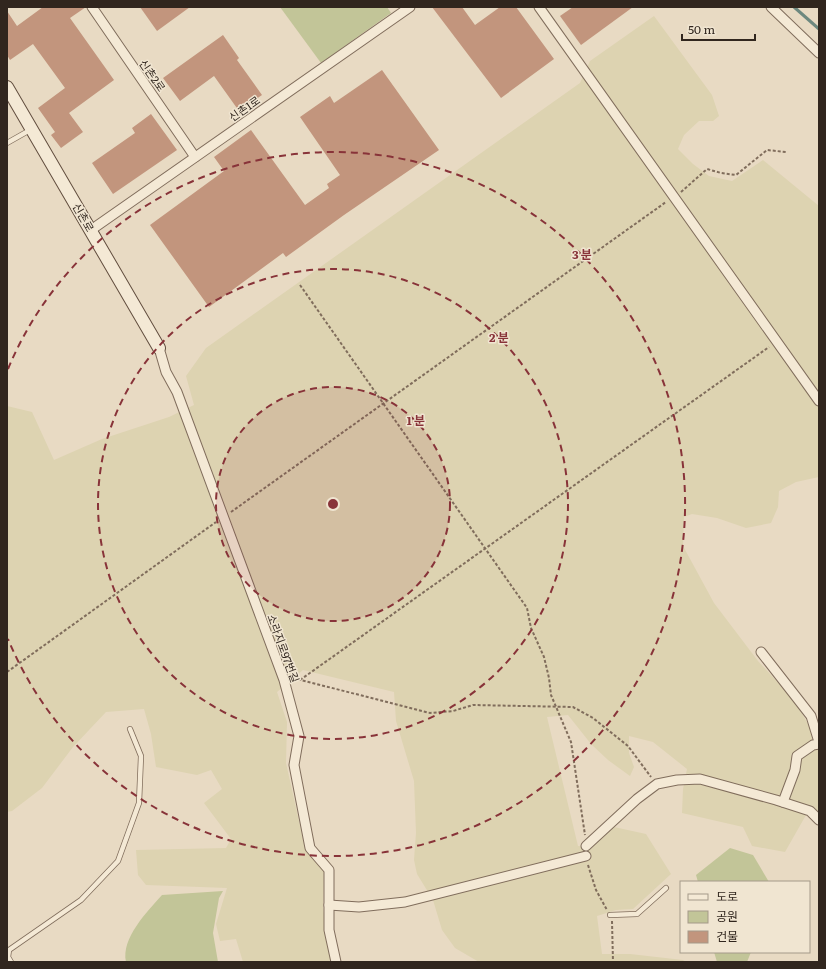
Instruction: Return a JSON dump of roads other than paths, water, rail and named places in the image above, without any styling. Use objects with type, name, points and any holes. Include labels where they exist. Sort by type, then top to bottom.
[{"type":"street","name":"신촌2로","points":[[92,7],[195,157]]},
{"type":"street","name":"신촌1로","points":[[91,230],[410,7]]},
{"type":"street","points":[[539,7],[819,401]]},
{"type":"street","points":[[771,7],[819,53]]},
{"type":"street","name":"신촌로","points":[[7,87],[160,348]]},
{"type":"street","name":"소라지로97번길","points":[[160,348],[166,372],[177,392],[282,675],[299,736],[294,765],[310,848],[329,870],[329,930],[336,962]]},
{"type":"street","points":[[761,652],[811,716],[819,743],[813,745],[797,756],[795,770],[783,802]]},
{"type":"street","points":[[586,846],[637,799],[657,784],[677,780],[700,779],[783,802],[810,811],[819,820]]},
{"type":"street","points":[[329,905],[359,907],[405,902],[586,856]]},
{"type":"lane","points":[[7,144],[32,129]]},
{"type":"lane","points":[[11,962],[8,957],[9,950],[81,900],[118,861],[138,803],[141,756],[130,729]]},
{"type":"lane","points":[[610,915],[637,914],[666,888]]},
{"type":"waterway","points":[[794,7],[819,29]]}]
